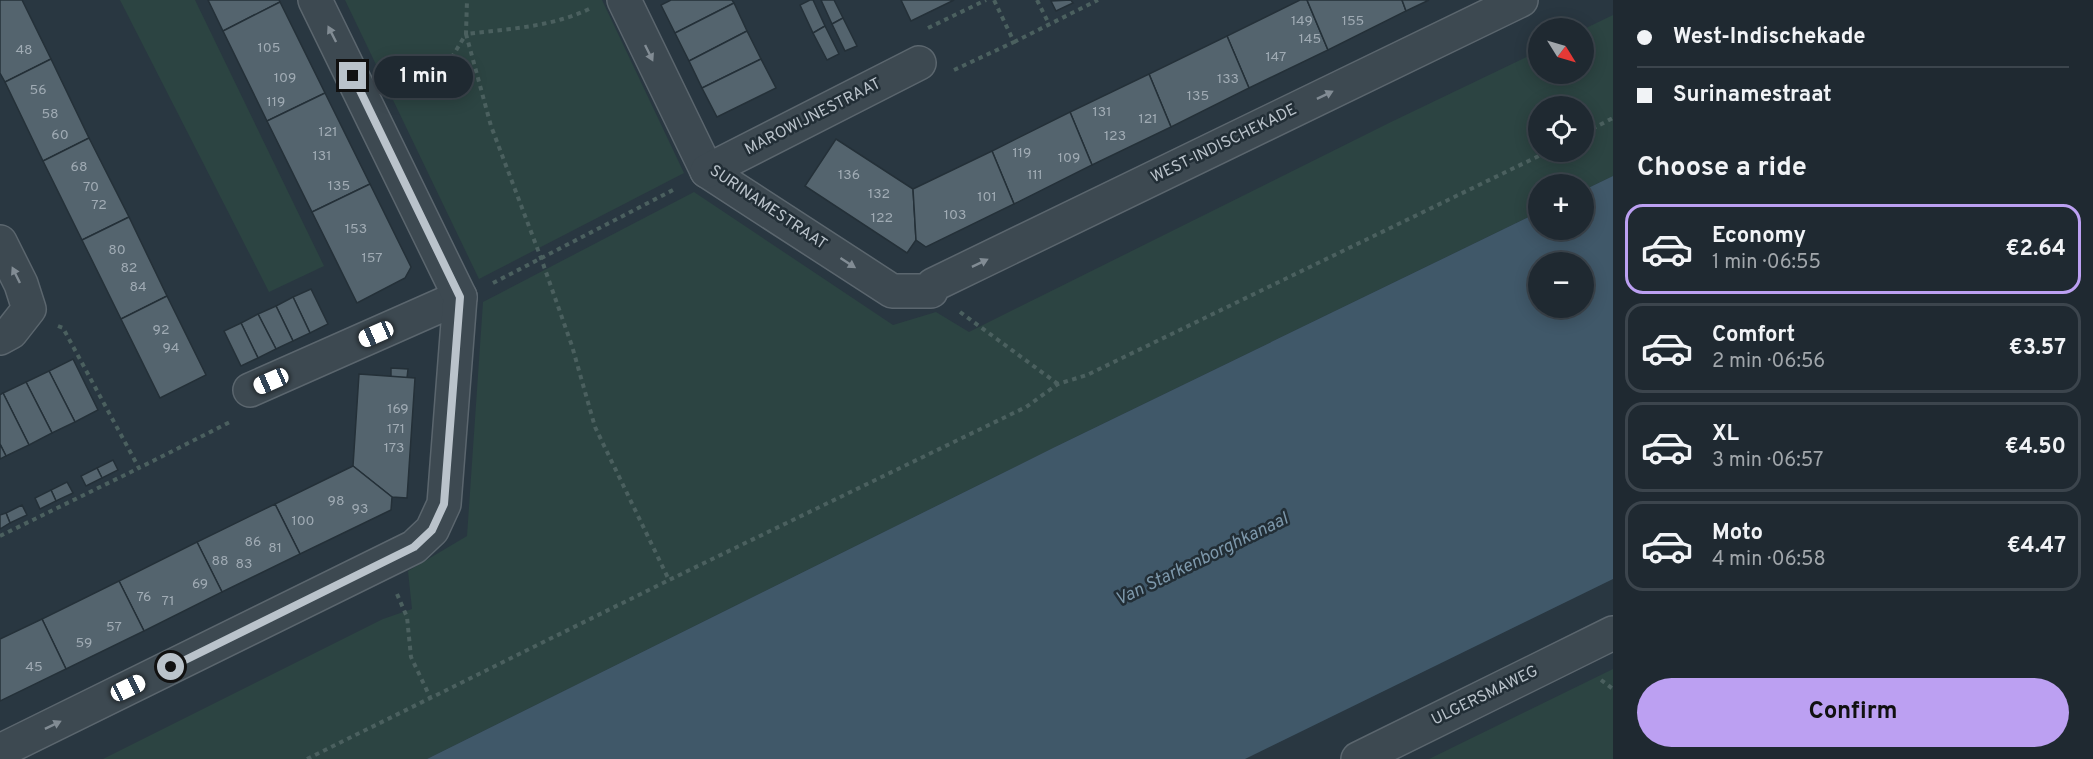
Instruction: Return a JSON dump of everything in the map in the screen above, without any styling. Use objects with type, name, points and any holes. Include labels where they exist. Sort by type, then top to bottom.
[{"type":"street","points":[[0,751],[414,547],[432,530],[444,504],[460,297],[315,0]]},
{"type":"street","name":"WEST-INDISCHEKADE","points":[[931,291],[933,285],[1521,0]]},
{"type":"street","name":"SURINAMESTRAAT","points":[[610,3],[707,171],[892,291],[931,291]]},
{"type":"street","name":"MAROWIJNESTRAAT","points":[[707,171],[919,63]]},
{"type":"street","points":[[0,242],[21,284],[29,309],[11,332],[0,338]]},
{"type":"street","points":[[250,390],[460,297]]},
{"type":"street","name":"ULGERSMAWEG","points":[[1358,759],[1613,633]]},
{"type":"path","points":[[467,0],[466,34],[490,126],[542,258],[572,346],[595,427],[669,580]]},
{"type":"path","points":[[986,0],[920,32],[919,63],[941,76],[1098,0]]},
{"type":"path","points":[[994,0],[1014,42]]},
{"type":"path","points":[[1037,0],[1049,24]]},
{"type":"path","points":[[466,34],[575,16],[610,3]]},
{"type":"path","points":[[373,115],[429,83],[449,62],[466,34]]},
{"type":"path","points":[[1594,128],[1613,118]]},
{"type":"path","points":[[308,759],[430,697],[1026,407],[1058,384],[1087,375],[1528,161]]},
{"type":"path","points":[[460,297],[542,258],[707,171]]},
{"type":"path","points":[[931,291],[1058,384]]},
{"type":"path","points":[[29,309],[63,328],[139,468]]},
{"type":"path","points":[[0,536],[246,414],[250,390]]},
{"type":"path","points":[[384,562],[407,616],[411,657],[430,697]]},
{"type":"green space","points":[[120,0],[195,0],[324,266],[269,292]]},
{"type":"green space","points":[[345,0],[602,0],[684,173],[479,279]]},
{"type":"green space","points":[[1613,15],[1613,176],[1594,185],[1594,174],[1528,174],[1528,217],[1055,447],[427,759],[103,759],[383,619],[412,609],[408,571],[467,536],[483,302],[694,192],[893,325],[936,312],[969,332],[1528,56],[1528,84],[1594,84],[1594,24]]},
{"type":"green space","points":[[1613,669],[1613,759],[1429,759]]},
{"type":"water","name":"Van Starkenborghkanaal","points":[[1613,176],[1613,579],[1245,759],[427,759],[1055,447],[1528,217],[1528,240],[1594,240],[1594,185]]},
{"type":"building","points":[[0,0],[22,0],[51,59],[5,82],[0,73]]},
{"type":"building","points":[[208,0],[279,0],[280,2],[223,31]]},
{"type":"building","points":[[671,0],[732,0],[734,3],[675,33],[661,5]]},
{"type":"building","points":[[813,0],[825,26],[813,33],[800,5]]},
{"type":"building","points":[[821,0],[834,0],[843,18],[832,24]]},
{"type":"building","points":[[901,0],[954,0],[911,21]]},
{"type":"building","points":[[1071,0],[1073,3],[1056,11],[1051,1]]},
{"type":"building","points":[[1300,0],[1307,0],[1328,50],[1249,88],[1227,36]]},
{"type":"building","points":[[1307,0],[1402,0],[1406,11],[1328,50]]},
{"type":"building","points":[[1402,0],[1429,0],[1406,11]]},
{"type":"building","points":[[280,2],[325,93],[267,121],[223,31]]},
{"type":"building","points":[[734,3],[747,31],[689,61],[675,33]]},
{"type":"building","points":[[843,18],[857,46],[845,51],[832,24]]},
{"type":"building","points":[[825,26],[839,54],[827,60],[813,33]]},
{"type":"building","points":[[747,31],[761,59],[702,88],[689,61]]},
{"type":"building","points":[[1227,36],[1249,88],[1171,127],[1149,74]]},
{"type":"building","points":[[51,59],[89,138],[43,161],[5,82]]},
{"type":"building","points":[[761,59],[776,88],[717,117],[702,88]]},
{"type":"building","points":[[1149,74],[1171,127],[1092,165],[1070,112]]},
{"type":"building","points":[[325,93],[370,184],[312,212],[267,121]]},
{"type":"building","points":[[1070,112],[1092,165],[1014,204],[992,151]]},
{"type":"building","points":[[89,138],[129,217],[82,240],[43,161]]},
{"type":"building","points":[[836,139],[913,189],[916,240],[907,253],[805,186]]},
{"type":"building","points":[[992,151],[1014,204],[926,247],[916,240],[913,189]]},
{"type":"building","points":[[370,184],[411,267],[405,278],[357,303],[312,212]]},
{"type":"building","points":[[129,217],[167,296],[121,319],[82,240]]},
{"type":"building","points":[[311,289],[328,324],[310,333],[293,297]]},
{"type":"building","points":[[167,296],[206,375],[160,398],[121,319]]},
{"type":"building","points":[[293,297],[310,333],[293,341],[276,306]]},
{"type":"building","points":[[276,306],[293,341],[276,349],[258,314]]},
{"type":"building","points":[[258,314],[276,349],[258,358],[241,323]]},
{"type":"building","points":[[241,323],[258,358],[241,366],[224,331]]},
{"type":"building","points":[[73,359],[98,410],[75,422],[49,371]]},
{"type":"building","points":[[391,368],[408,369],[407,378],[391,377]]},
{"type":"building","points":[[49,371],[75,422],[52,433],[26,382]]},
{"type":"building","points":[[359,374],[415,378],[407,498],[392,497],[353,466]]},
{"type":"building","points":[[26,382],[52,433],[29,445],[3,393]]},
{"type":"building","points":[[3,393],[29,445],[6,456],[0,444],[0,395]]},
{"type":"building","points":[[0,444],[6,456],[0,459]]},
{"type":"building","points":[[113,460],[118,470],[102,478],[97,468]]},
{"type":"building","points":[[353,466],[392,497],[391,510],[300,554],[275,504]]},
{"type":"building","points":[[97,468],[102,478],[86,486],[81,476]]},
{"type":"building","points":[[67,482],[73,493],[56,501],[51,490]]},
{"type":"building","points":[[51,490],[56,501],[40,509],[35,498]]},
{"type":"building","points":[[275,504],[300,554],[222,592],[197,542]]},
{"type":"building","points":[[22,505],[27,515],[10,523],[6,513]]},
{"type":"building","points":[[6,513],[10,523],[0,529],[0,515]]},
{"type":"building","points":[[197,542],[222,592],[144,631],[119,581]]},
{"type":"building","points":[[119,581],[144,631],[66,669],[42,619]]},
{"type":"building","points":[[42,619],[66,669],[0,701],[0,639]]},
{"type":"route","points":[[171,667],[414,547],[432,530],[444,504],[460,297],[353,76]]}]
